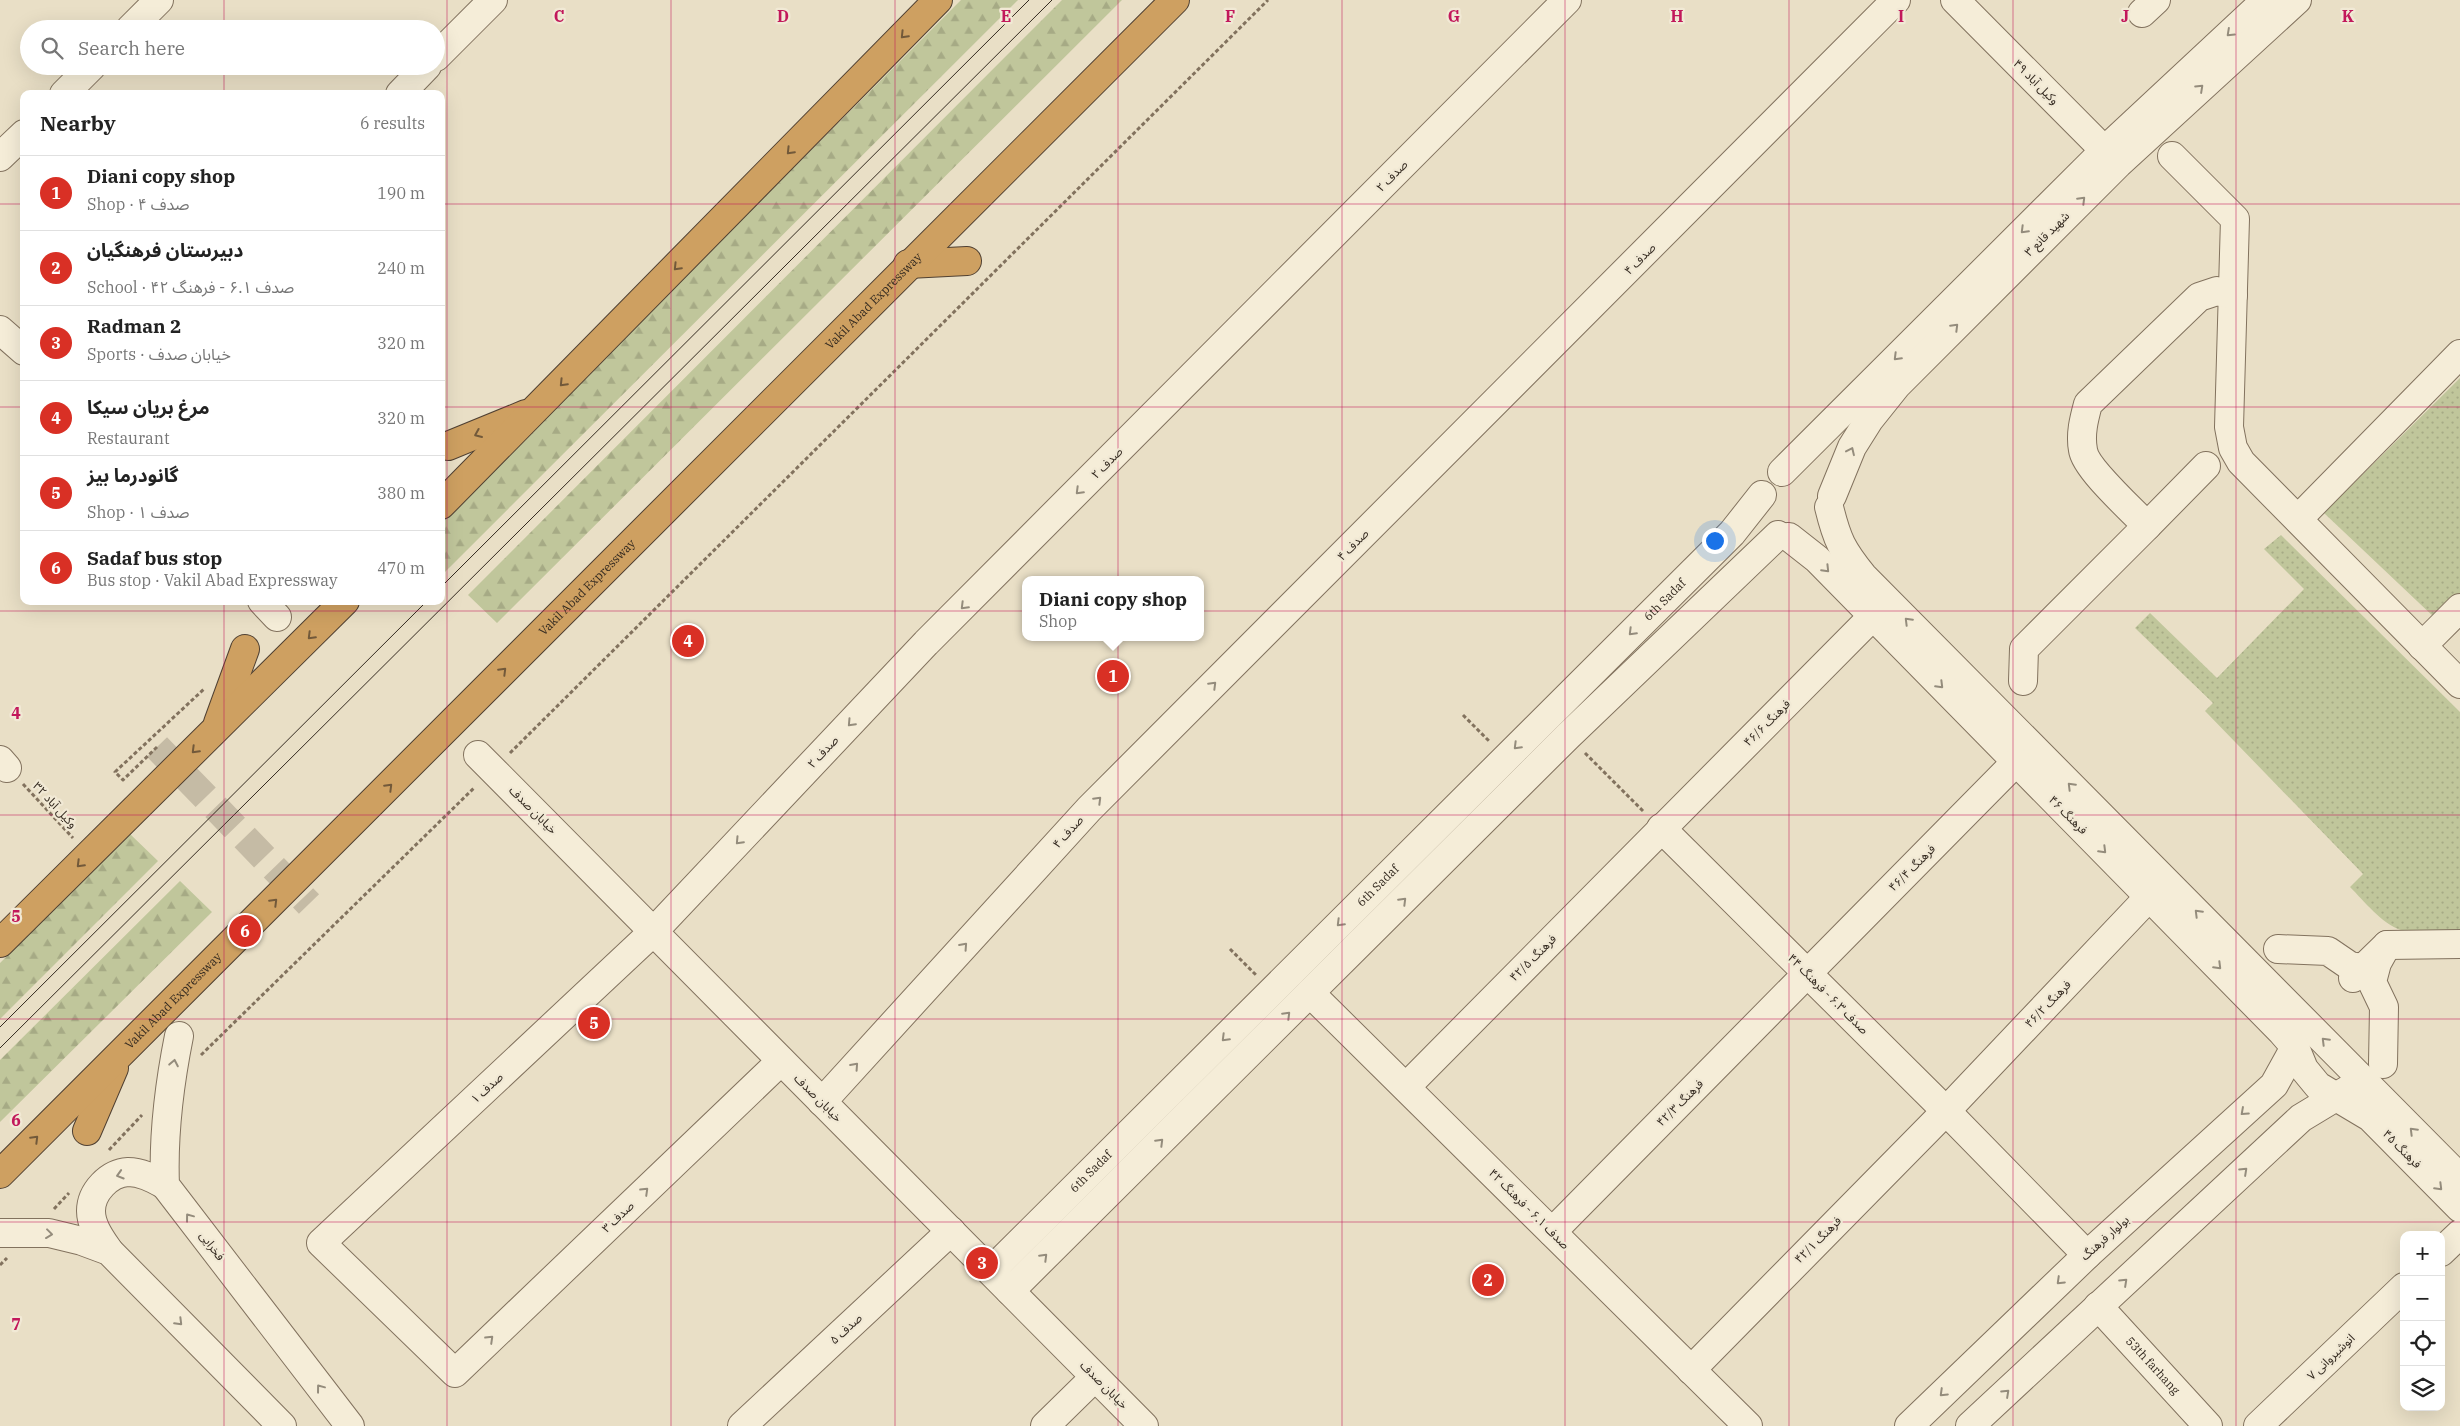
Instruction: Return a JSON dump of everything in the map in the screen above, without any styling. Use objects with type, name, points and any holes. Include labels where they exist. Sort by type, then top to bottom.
[{"type":"highway","points":[[445,501],[539,408],[938,0]]},
{"type":"highway","name":"Vakil Abad Expressway","points":[[0,1174],[908,264],[1175,0]]},
{"type":"highway","points":[[908,264],[967,261]]},
{"type":"highway","points":[[448,446],[539,408]]},
{"type":"highway","points":[[0,943],[341,605]]},
{"type":"highway","points":[[215,731],[246,649]]},
{"type":"highway","points":[[87,1131],[119,1056]]},
{"type":"street","points":[[139,20],[159,0]]},
{"type":"street","points":[[445,48],[493,0]]},
{"type":"street","name":"صدف ۲","points":[[653,932],[926,643],[1567,0]]},
{"type":"street","name":"صدف ۴","points":[[822,1102],[1089,809],[1896,0]]},
{"type":"street","name":"وکیل آباد ۴۹","points":[[1955,0],[2111,157]]},
{"type":"street","name":"شهید قانع ۳","points":[[1831,502],[1852,447],[1869,420],[1896,385],[2111,157],[2266,0]]},
{"type":"street","name":"شهید قانع ۳","points":[[1782,472],[2111,157],[2297,0]]},
{"type":"street","points":[[68,90],[83,75]]},
{"type":"street","points":[[404,90],[418,75]]},
{"type":"street","points":[[0,157],[20,138]]},
{"type":"street","points":[[2172,156],[2235,219],[2229,427],[2233,448],[2241,462],[2422,646],[2455,669]]},
{"type":"street","points":[[2147,526],[2095,472],[2083,452],[2082,426],[2088,404],[2198,297],[2217,291],[2233,295]]},
{"type":"street","points":[[0,330],[20,348]]},
{"type":"street","points":[[2298,520],[2460,354]]},
{"type":"street","points":[[1010,1291],[1568,736],[1784,536],[1810,530],[1824,516],[1831,502],[1830,484],[1824,474],[1814,467],[1802,465],[1782,472],[1767,486],[1762,495],[1760,506],[1762,518],[1768,528],[1784,536]]},
{"type":"street","points":[[2023,681],[2024,649],[2206,466]]},
{"type":"street","name":"6th Sadaf","points":[[990,1272],[1732,533],[1762,495]]},
{"type":"street","name":"فرهنگ ۴۶","points":[[1831,502],[1835,534],[1843,552],[1863,576],[2371,1070]]},
{"type":"street","name":"فرهنگ ۴۶","points":[[1784,536],[1817,559],[2295,1047],[2304,1069],[2318,1086],[2338,1097]]},
{"type":"street","points":[[2422,646],[2460,608]]},
{"type":"street","name":"فرهنگ ۴۶/۶","points":[[1661,828],[1872,617]]},
{"type":"street","name":"خیابان صدف","points":[[485,762],[1144,1426]]},
{"type":"street","name":"فرهنگ ۴۶/۴","points":[[1808,974],[2016,762]]},
{"type":"street","points":[[1472,792],[1491,813]]},
{"type":"street","name":"صدف ۶.۳ - فرهنگ ۴۴","points":[[1661,828],[2087,1254]]},
{"type":"street","name":"فرهنگ ۴۲/۵","points":[[1406,1087],[1661,828]]},
{"type":"street","name":"فرهنگ ۴۶/۲","points":[[1946,1111],[2149,897]]},
{"type":"street","name":"صدف ۱","points":[[455,1373],[321,1243],[653,932]]},
{"type":"street","points":[[2278,949],[2328,951],[2358,973],[2387,945],[2460,944]]},
{"type":"street","points":[[1970,1426],[2301,1118],[2338,1097],[2371,1070],[2384,1007],[2372,982],[2377,963],[2387,945]]},
{"type":"street","name":"فرهنگ ۴۲/۳","points":[[1552,1232],[1808,974]]},
{"type":"street","name":"صدف ۶.۱ - فرهنگ ۴۲","points":[[1310,993],[1748,1426]]},
{"type":"street","points":[[179,1036],[169,1087],[164,1156],[165,1185],[147,1176],[128,1172],[109,1178],[96,1192],[91,1211],[96,1230],[108,1251],[282,1426]]},
{"type":"street","name":"بولوار فرهنگ","points":[[1909,1426],[2087,1254],[2274,1085],[2295,1047]]},
{"type":"street","name":"صدف ۳","points":[[455,1373],[781,1061]]},
{"type":"street","name":"فرهنگ ۴۵","points":[[2371,1070],[2460,1178]]},
{"type":"street","points":[[2274,1085],[2294,1098],[2301,1111],[2301,1118]]},
{"type":"street","name":"فرهنگ ۴۵","points":[[2338,1097],[2370,1117],[2460,1208]]},
{"type":"street","name":"فرهنگ ۴۲/۱","points":[[1691,1370],[1946,1111]]},
{"type":"street","name":"فخرایی","points":[[165,1185],[350,1426]]},
{"type":"street","name":"صدف ۵","points":[[742,1426],[951,1232]]},
{"type":"street","points":[[0,1234],[49,1233],[82,1241],[108,1251]]},
{"type":"street","points":[[2445,1248],[2460,1234]]},
{"type":"street","name":"انوشیروانی ۷","points":[[2258,1426],[2400,1291]]},
{"type":"street","name":"53th farhang","points":[[2098,1306],[2208,1426]]},
{"type":"street","points":[[1045,1426],[1095,1377]]},
{"type":"path","points":[[197,1059],[485,762],[1268,0]]},
{"type":"path","points":[[157,747],[123,780],[115,772],[209,684]]},
{"type":"path","points":[[1464,715],[1506,758]]},
{"type":"path","points":[[1568,736],[1661,828]]},
{"type":"path","name":"وکیل آباد ۳۲","points":[[4,764],[89,855]]},
{"type":"path","points":[[1230,949],[1272,991]]},
{"type":"path","points":[[104,1156],[143,1114]]},
{"type":"path","points":[[0,1265],[71,1191]]},
{"type":"green space","points":[[961,0],[1018,0],[445,572],[445,517]]},
{"type":"green space","points":[[1062,0],[1122,0],[497,623],[468,595]]},
{"type":"green space","points":[[2460,378],[2460,595],[2436,619],[2324,513]]},
{"type":"green space","points":[[2281,535],[2460,712],[2460,934],[2408,932],[2387,923],[2374,912],[2350,887],[2363,874],[2205,711],[2213,703],[2135,628],[2150,613],[2217,678],[2304,589],[2264,549]]},
{"type":"green space","points":[[130,834],[158,861],[0,1019],[0,963]]},
{"type":"green space","points":[[180,881],[212,912],[0,1122],[0,1060]]},
{"type":"tunnel","points":[[157,747],[309,904]]},
{"type":"tram line","points":[[445,583],[1029,0]]},
{"type":"tram line","points":[[445,605],[1052,0]]},
{"type":"tram line","points":[[0,1027],[423,605]]},
{"type":"tram line","points":[[0,1048],[445,605]]},
{"type":"place","name":"مرغ بریان سیکا","points":[[688,641]]},
{"type":"place","name":"Diani copy shop","points":[[1113,676]]},
{"type":"place","name":"Sadaf bus stop","points":[[245,931]]},
{"type":"place","name":"گانودرما بیز","points":[[594,1023]]},
{"type":"place","name":"Radman 2","points":[[982,1263]]},
{"type":"place","name":"دبیرستان فرهنگیان","points":[[1488,1280]]}]
